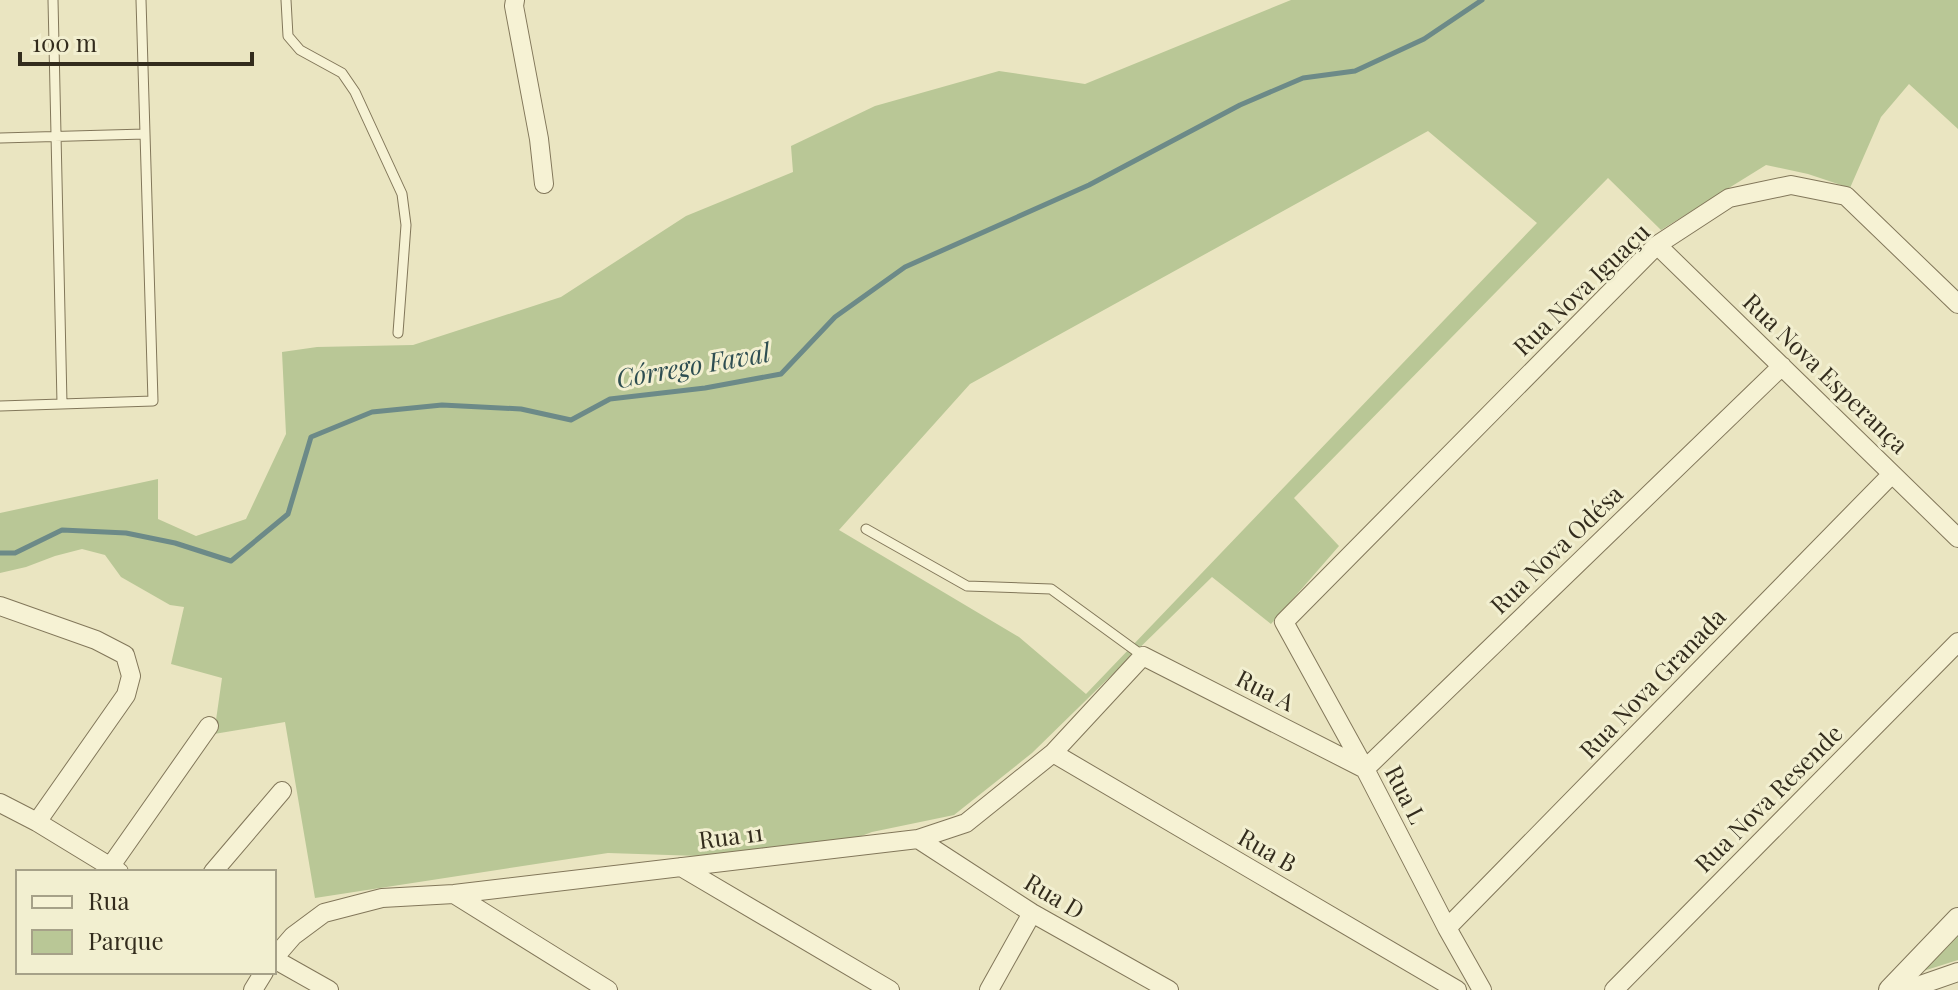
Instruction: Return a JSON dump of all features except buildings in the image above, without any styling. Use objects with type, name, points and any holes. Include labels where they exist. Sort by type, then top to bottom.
[{"type":"street","points":[[515,0],[544,184]]},
{"type":"street","name":"Rua Nova Iguaçu","points":[[1284,622],[1657,245],[1729,198],[1791,185],[1846,196],[1958,304]]},
{"type":"street","name":"Rua Nova Esperança","points":[[1657,245],[1958,538]]},
{"type":"street","name":"Rua Nova Odésa","points":[[1365,769],[1782,366]]},
{"type":"street","name":"Rua Nova Granada","points":[[1447,928],[1892,474]]},
{"type":"street","points":[[0,606],[96,640],[125,655],[131,676],[126,695],[37,822]]},
{"type":"street","name":"Rua L","points":[[1284,622],[1482,990]]},
{"type":"street","name":"Rua Nova Resende","points":[[1614,990],[1958,642]]},
{"type":"street","name":"Rua A","points":[[1143,656],[1365,769]]},
{"type":"street","name":"Rua 11","points":[[276,956],[293,936],[324,913],[382,898],[454,894],[918,839],[966,823],[1053,753],[1143,656]]},
{"type":"street","points":[[0,803],[114,870],[209,726]]},
{"type":"street","name":"Rua B","points":[[1053,753],[1457,990]]},
{"type":"street","points":[[215,870],[282,791]]},
{"type":"street","name":"Rua D","points":[[918,839],[1032,913],[1169,990]]},
{"type":"street","points":[[681,867],[890,990]]},
{"type":"street","points":[[454,894],[608,990]]},
{"type":"street","points":[[989,990],[1032,913]]},
{"type":"street","points":[[1890,990],[1958,919]]},
{"type":"street","points":[[276,959],[329,990]]},
{"type":"street","points":[[1906,990],[1958,972]]},
{"type":"lane","points":[[53,0],[62,403]]},
{"type":"lane","points":[[0,406],[153,401],[141,0]]},
{"type":"lane","points":[[286,0],[288,36],[300,50],[342,73],[355,92],[402,194],[406,225],[398,333]]},
{"type":"lane","points":[[0,138],[145,134]]},
{"type":"lane","points":[[866,529],[967,586],[1051,589],[1143,656]]},
{"type":"green space","points":[[1291,0],[1958,0],[1958,129],[1909,84],[1881,117],[1850,188],[1808,174],[1766,165],[1661,230],[1608,178],[1294,498],[1339,546],[1271,624],[1212,577],[1032,753],[954,815],[872,832],[848,841],[699,856],[608,853],[315,898],[285,722],[214,734],[222,678],[171,664],[184,607],[170,605],[121,577],[105,555],[82,549],[0,573],[0,513],[158,479],[158,519],[196,536],[246,519],[286,434],[282,352],[317,347],[413,345],[561,297],[686,216],[793,172],[791,146],[875,106],[999,71],[1085,84]],"holes":[[[1428,131],[1537,223],[1086,694],[1019,637],[839,530],[970,384]]]},
{"type":"green space","points":[[1958,933],[1958,960],[1920,972]]},
{"type":"waterway","name":"Córrego Faval","points":[[0,553],[15,553],[62,530],[126,533],[175,543],[231,561],[288,514],[311,437],[372,412],[442,405],[521,409],[571,420],[610,399],[705,388],[781,374],[835,317],[905,267],[1089,185],[1240,105],[1303,78],[1355,71],[1424,39],[1482,0]]}]
